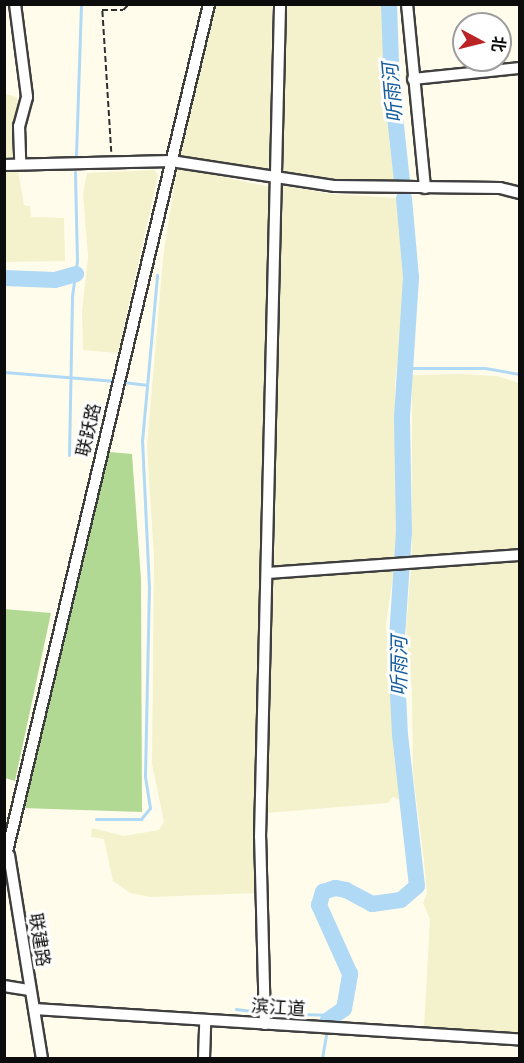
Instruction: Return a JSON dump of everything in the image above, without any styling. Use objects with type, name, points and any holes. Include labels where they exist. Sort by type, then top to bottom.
[{"type":"street","name":"联跃路","points":[[4,864],[209,4]]},
{"type":"street","points":[[265,1024],[260,837],[269,573],[280,4]]},
{"type":"street","points":[[407,4],[424,188]]},
{"type":"street","points":[[4,15],[16,10],[27,97],[19,126],[20,164]]},
{"type":"street","points":[[413,79],[519,68]]},
{"type":"street","points":[[4,165],[171,161],[277,179],[335,186],[500,188],[519,192]]},
{"type":"street","points":[[269,573],[519,555]]},
{"type":"street","name":"联建路","points":[[4,825],[42,1059]]},
{"type":"street","points":[[4,986],[30,990]]},
{"type":"street","name":"滨江道","points":[[34,1009],[519,1040]]},
{"type":"street","points":[[204,1059],[205,1020]]},
{"type":"path","points":[[112,162],[102,10],[123,10],[129,4]]},
{"type":"shaded area","points":[[213,5],[272,5],[271,174],[176,157]]},
{"type":"shaded area","points":[[284,5],[382,5],[395,185],[281,176]]},
{"type":"shaded area","points":[[5,94],[17,97],[20,164],[5,165]]},
{"type":"shaded area","points":[[177,167],[270,187],[256,893],[151,897],[130,893],[113,881],[104,839],[91,837],[92,828],[124,836],[159,830],[164,822],[152,764],[154,558],[147,446],[163,258]]},
{"type":"shaded area","points":[[154,170],[158,175],[118,353],[83,350],[82,311],[88,257],[83,194],[87,173]]},
{"type":"shaded area","points":[[5,171],[18,171],[24,205],[30,206],[31,217],[64,218],[65,261],[5,262]]},
{"type":"shaded area","points":[[281,185],[331,194],[397,198],[404,247],[404,309],[395,382],[397,562],[279,570],[274,565]]},
{"type":"shaded area","points":[[412,375],[497,376],[519,383],[519,551],[412,557]]},
{"type":"shaded area","points":[[519,562],[519,1034],[424,1027],[430,919],[423,903],[427,893],[413,774],[412,694],[406,628],[411,568]]},
{"type":"shaded area","points":[[394,570],[386,624],[393,736],[403,801],[393,797],[388,803],[266,813],[272,580],[279,576]]},
{"type":"green space","points":[[109,452],[132,454],[141,579],[142,812],[22,808]]},
{"type":"green space","points":[[4,609],[51,613],[15,781],[5,778]]},
{"type":"waterway","points":[[76,155],[81,4]]},
{"type":"waterway","name":"听雨河","points":[[389,4],[392,89],[402,181]]},
{"type":"waterway","points":[[69,455],[72,296],[77,262],[75,172]]},
{"type":"waterway","name":"听雨河","points":[[328,1020],[344,1009],[350,974],[319,905],[323,892],[335,888],[346,890],[372,904],[401,900],[417,886],[400,735],[396,652],[404,533],[402,417],[411,277],[404,198]]},
{"type":"waterway","points":[[4,278],[55,280],[76,274]]},
{"type":"waterway","points":[[96,819],[141,819],[150,808],[145,776],[149,588],[142,441],[157,275]]},
{"type":"waterway","points":[[406,368],[485,368],[520,374]]},
{"type":"waterway","points":[[4,372],[116,381]]},
{"type":"waterway","points":[[123,382],[146,385]]},
{"type":"waterway","points":[[236,1009],[261,1012]]},
{"type":"waterway","points":[[267,1013],[335,1015]]},
{"type":"waterway","name":"听雨河","points":[[322,1058],[326,1035]]}]
